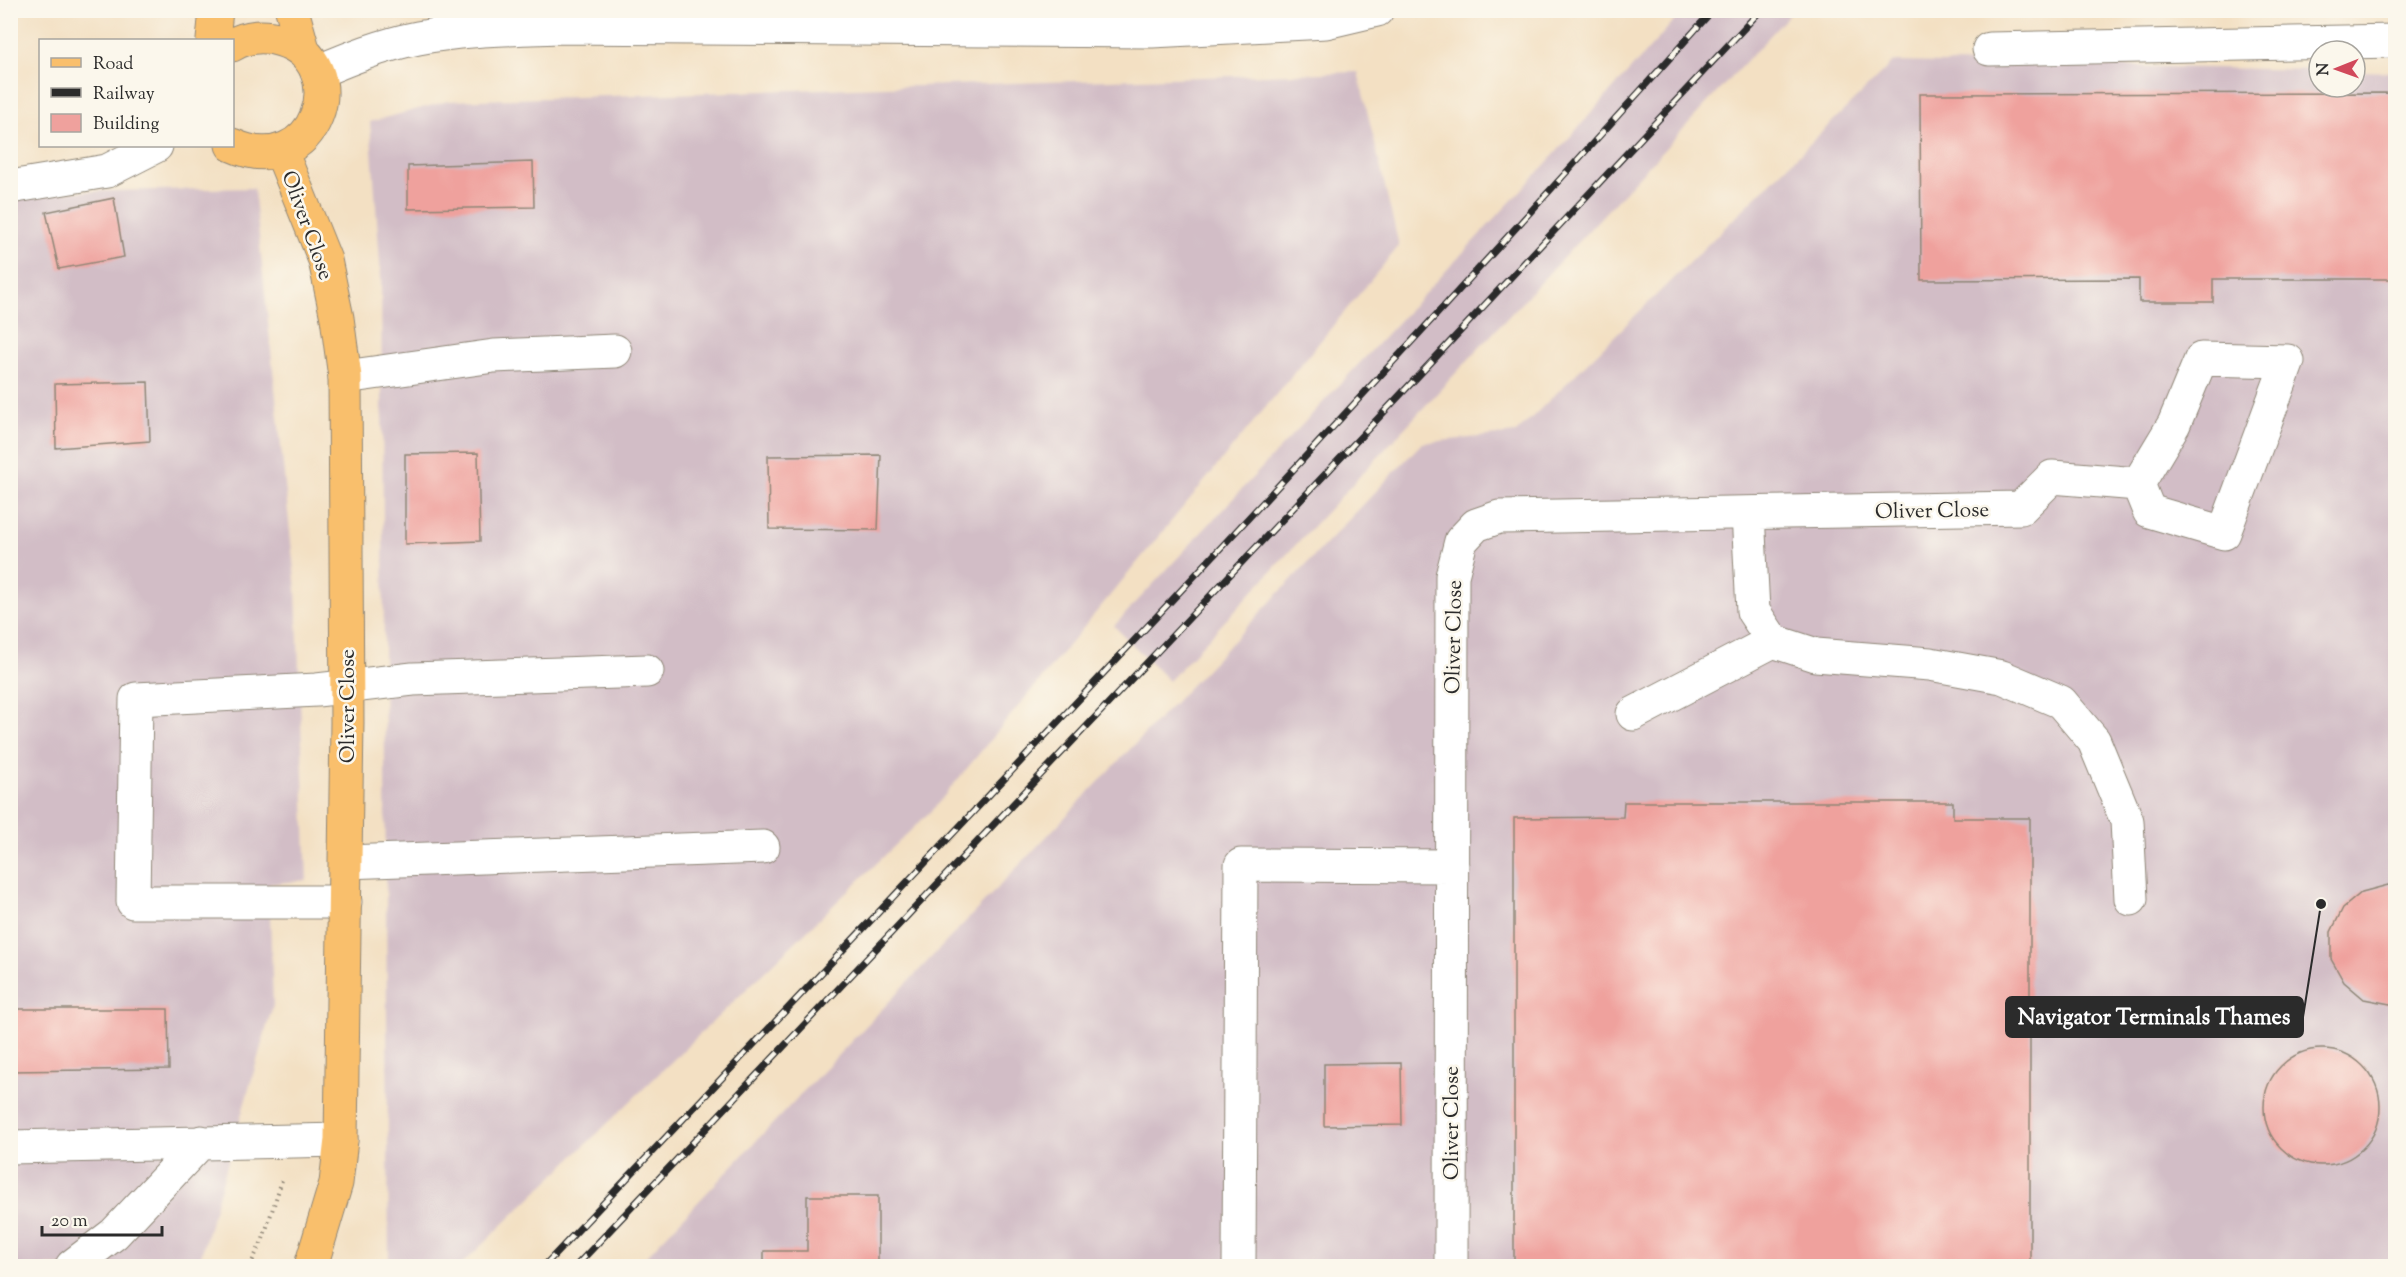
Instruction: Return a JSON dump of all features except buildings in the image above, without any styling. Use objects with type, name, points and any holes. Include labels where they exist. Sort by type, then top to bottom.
[{"type":"main road","points":[[213,39],[216,10]]},
{"type":"main road","points":[[234,146],[246,152],[264,154],[280,151],[298,142],[312,128],[319,110],[322,91],[292,10]]},
{"type":"main road","points":[[234,44],[253,37],[271,37],[289,42],[310,63]]},
{"type":"main road","name":"Oliver Close","points":[[280,151],[325,260],[337,318],[345,377],[346,862],[340,1140],[336,1183],[310,1266]]},
{"type":"street","points":[[310,63],[417,38],[464,31],[557,27],[1152,32],[1326,22],[1377,10]]},
{"type":"street","points":[[1989,49],[2396,41]]},
{"type":"street","points":[[10,187],[107,171],[154,147]]},
{"type":"street","points":[[345,377],[494,356],[615,351]]},
{"type":"street","points":[[2201,359],[2288,361],[2224,533],[2149,511],[2138,484],[2174,424],[2201,359]]},
{"type":"street","name":"Oliver Close","points":[[1451,1266],[1452,576],[1461,542],[1476,525],[1499,517],[2021,508],[2052,477],[2138,484]]},
{"type":"street","points":[[1748,513],[1753,611],[1773,641],[1816,655],[1930,664],[2002,677],[2061,702],[2094,741],[2127,821],[2131,899]]},
{"type":"street","points":[[1634,714],[1773,641]]},
{"type":"street","points":[[345,902],[133,902],[136,699],[347,688],[413,679],[647,671]]},
{"type":"street","points":[[346,862],[763,847]]},
{"type":"street","points":[[1239,1266],[1241,865],[1452,866]]},
{"type":"street","points":[[10,1147],[340,1140]]},
{"type":"street","points":[[72,1266],[114,1234],[201,1142]]},
{"type":"shaded area","points":[[1683,11],[1793,11],[1169,681],[1114,626],[1542,168]]},
{"type":"shaded area","points":[[1893,62],[2307,70],[2307,99],[2367,99],[2367,71],[2395,72],[2395,1266],[637,1266],[1422,443],[1516,433]]},
{"type":"shaded area","points":[[1358,72],[1399,246],[935,807],[460,1266],[389,1266],[381,277],[370,122],[448,101]]},
{"type":"shaded area","points":[[254,188],[296,589],[307,880],[269,884],[273,1005],[198,1266],[11,1266],[10,193]]},
{"type":"railway","points":[[544,1266],[986,799],[1279,485],[1713,10]]},
{"type":"railway","points":[[576,1266],[1761,10]]},
{"type":"place","name":"Navigator Terminals Thames","points":[[2321,904]]}]
